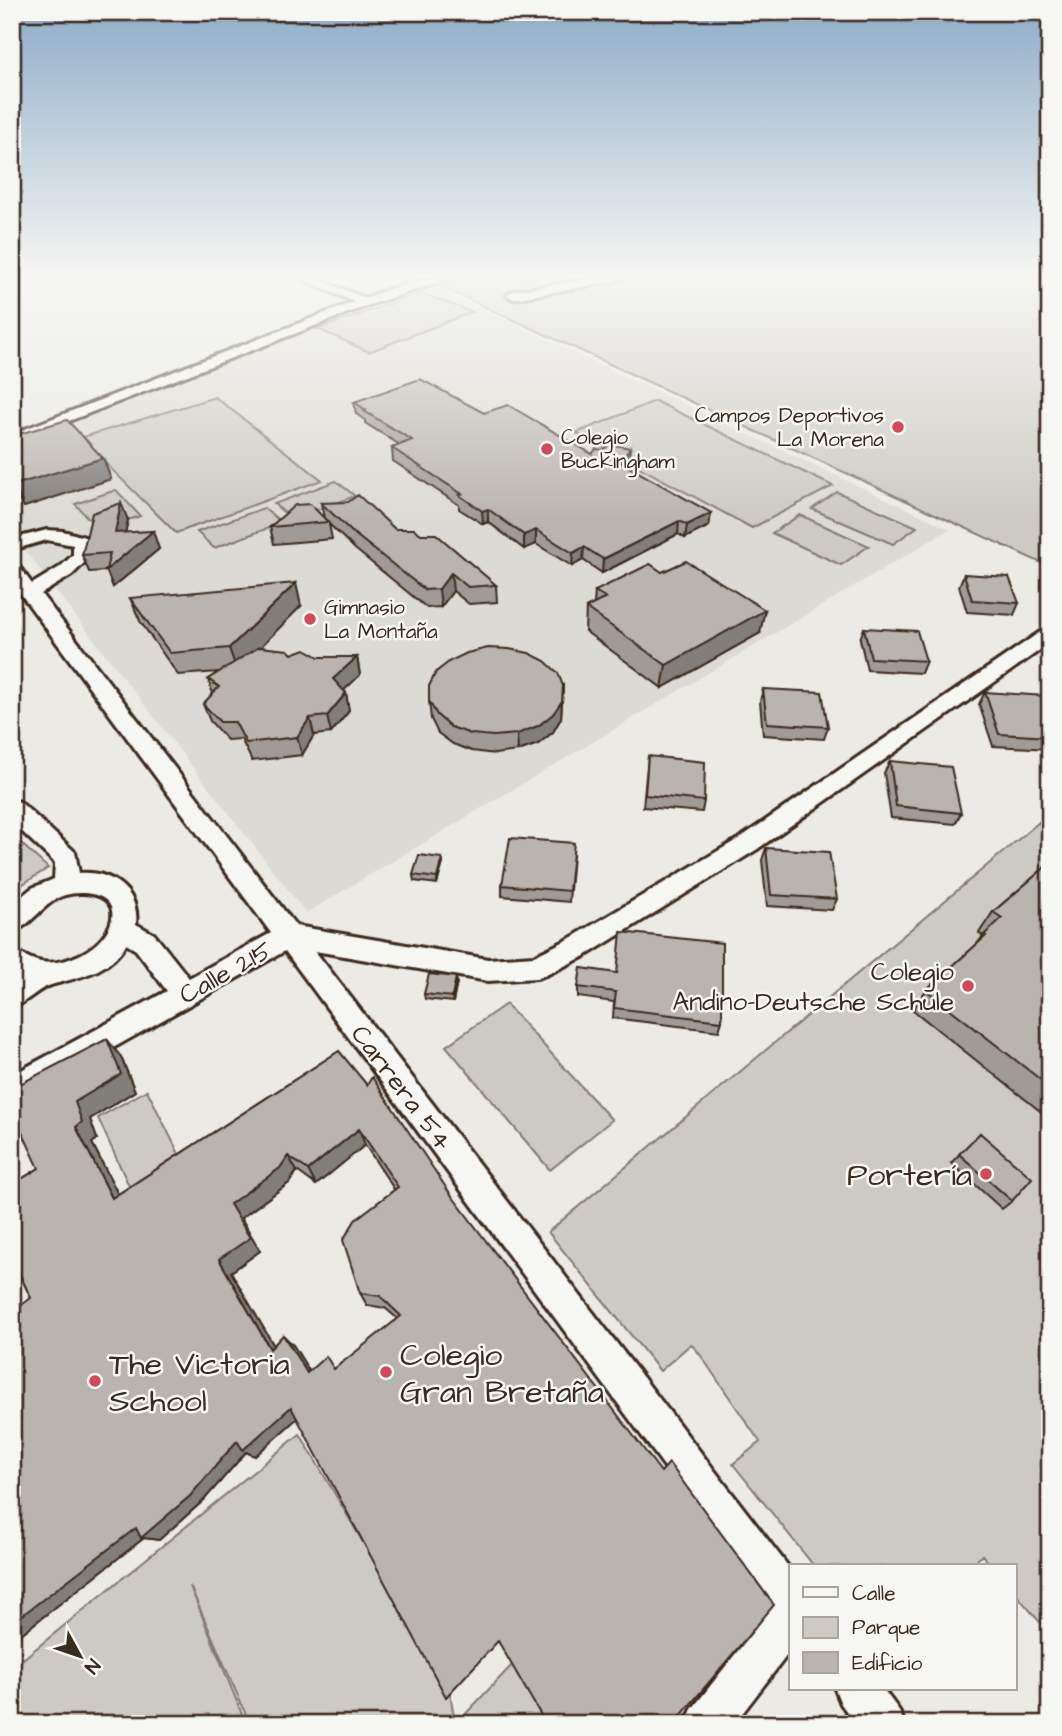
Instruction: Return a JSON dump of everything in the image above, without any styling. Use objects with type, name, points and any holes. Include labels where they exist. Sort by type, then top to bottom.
[{"type":"street","points":[[12,439],[218,359]]},
{"type":"street","points":[[12,545],[53,534],[66,535],[82,542],[82,556],[77,563],[30,593]]},
{"type":"street","name":"Carrera 54","points":[[12,569],[789,1601]]},
{"type":"street","name":"Calle 215","points":[[12,1091],[289,936],[488,970],[537,967],[576,947],[748,844],[1050,634]]},
{"type":"street","points":[[12,808],[66,859],[68,868],[65,884]]},
{"type":"street","points":[[12,922],[24,907],[65,884],[87,882],[106,886],[120,896],[126,911],[123,929],[111,947],[92,962],[68,972],[44,975],[24,971],[12,961]]},
{"type":"street","points":[[123,929],[145,942],[185,994]]},
{"type":"street","points":[[12,996],[44,975]]},
{"type":"street","points":[[707,1724],[789,1619]]},
{"type":"street","points":[[857,1690],[883,1724]]},
{"type":"shaded area","points":[[235,359],[588,359],[950,529],[306,913],[12,534],[12,446]]},
{"type":"green space","points":[[598,359],[1050,359],[1050,567]]},
{"type":"green space","points":[[215,397],[322,480],[176,533],[80,438]]},
{"type":"green space","points":[[655,401],[833,486],[752,528],[576,433]]},
{"type":"green space","points":[[336,481],[355,496],[292,519],[274,504]]},
{"type":"green space","points":[[116,490],[140,516],[99,530],[75,504]]},
{"type":"green space","points":[[837,492],[917,527],[893,544],[812,509]]},
{"type":"green space","points":[[264,508],[282,523],[214,548],[197,532]]},
{"type":"green space","points":[[800,515],[869,546],[841,565],[772,533]]},
{"type":"green space","points":[[1050,813],[1050,1634],[1016,1594],[1016,1564],[990,1564],[982,1555],[973,1564],[812,1564],[733,1464],[760,1442],[699,1353],[691,1344],[660,1371],[548,1232]]},
{"type":"green space","points":[[12,835],[48,868],[12,891]]},
{"type":"green space","points":[[506,1004],[612,1120],[550,1170],[446,1046]]},
{"type":"green space","points":[[147,1090],[186,1168],[135,1199],[98,1118]]},
{"type":"green space","points":[[300,1434],[450,1692],[455,1724],[250,1724],[190,1586],[246,1724],[12,1724],[12,1668]]},
{"type":"green space","points":[[514,1663],[549,1724],[456,1724]]},
{"type":"building","points":[[420,379],[484,413],[508,405],[592,454],[596,449],[604,450],[609,444],[630,448],[620,462],[711,513],[687,525],[679,521],[603,559],[584,547],[573,553],[536,530],[524,535],[488,509],[482,511],[459,495],[462,494],[392,448],[412,440],[354,402]]},
{"type":"building","points":[[67,420],[103,458],[14,485],[12,436]]},
{"type":"building","points":[[358,495],[395,529],[414,529],[421,534],[436,534],[496,585],[468,587],[451,573],[439,589],[425,590],[352,532],[321,503],[348,502]]},
{"type":"building","points":[[121,503],[115,533],[153,531],[106,570],[110,553],[82,555],[92,513]]},
{"type":"building","points":[[310,504],[328,522],[270,527],[295,505]]},
{"type":"building","points":[[686,561],[765,610],[666,665],[586,608],[606,598],[595,591],[650,564],[662,572]]},
{"type":"building","points":[[964,574],[1009,577],[1019,603],[972,600]]},
{"type":"building","points":[[296,583],[229,648],[170,653],[130,598]]},
{"type":"building","points":[[864,628],[917,631],[926,661],[871,658]]},
{"type":"building","points":[[259,647],[288,650],[292,654],[305,649],[319,657],[357,657],[333,679],[346,693],[327,716],[310,718],[297,737],[246,743],[235,722],[220,722],[203,704],[219,687],[208,679]]},
{"type":"building","points":[[488,648],[529,653],[545,661],[558,673],[563,686],[562,701],[553,714],[538,726],[517,734],[471,734],[451,727],[437,715],[429,701],[429,686],[436,672],[467,653]]},
{"type":"building","points":[[763,689],[822,692],[828,727],[767,723]]},
{"type":"building","points":[[985,692],[1046,696],[1050,706],[1050,737],[999,734]]},
{"type":"building","points":[[648,756],[705,762],[704,801],[645,795]]},
{"type":"building","points":[[890,761],[951,767],[961,813],[896,806]]},
{"type":"building","points":[[510,838],[574,843],[569,891],[502,885]]},
{"type":"building","points":[[766,848],[829,852],[837,899],[771,895]]},
{"type":"building","points":[[419,855],[442,858],[437,878],[413,875]]},
{"type":"building","name":"Colegio Andino-Deutsche Schule","points":[[1050,863],[1050,1087],[926,990],[1002,918],[993,912]]},
{"type":"building","points":[[621,932],[722,943],[722,1021],[614,1008],[616,992],[578,987],[581,968],[617,973]]},
{"type":"building","points":[[429,974],[456,977],[452,997],[424,994]]},
{"type":"building","name":"Colegio Gran Bretaña","points":[[107,1039],[121,1074],[75,1102],[82,1122],[76,1127],[112,1198],[339,1051],[367,1085],[372,1077],[449,1192],[661,1472],[669,1463],[774,1605],[674,1724],[546,1724],[498,1641],[446,1697],[291,1407],[243,1450],[237,1441],[190,1496],[141,1538],[136,1528],[12,1623],[12,1312],[31,1298],[12,1258],[12,1185],[39,1168],[12,1110],[12,1088]],"holes":[[[359,1129],[398,1187],[356,1219],[343,1240],[360,1293],[380,1296],[401,1316],[334,1369],[326,1356],[307,1373],[283,1335],[270,1349],[219,1259],[250,1238],[230,1204],[280,1168],[288,1156],[308,1170]]]},
{"type":"building","points":[[980,1133],[1032,1178],[1012,1201],[959,1154]]},
{"type":"place","name":"Campos Deportivos La Morena","points":[[898,427]]},
{"type":"place","name":"Colegio Buckingham","points":[[547,449]]},
{"type":"place","name":"Gimnasio La Montaña","points":[[310,619]]},
{"type":"place","name":"Colegio Andino-Deutsche Schule","points":[[968,986]]},
{"type":"place","name":"Portería","points":[[986,1174]]},
{"type":"place","name":"Colegio Gran Bretaña","points":[[386,1372]]},
{"type":"place","name":"The Victoria School","points":[[95,1381]]}]
